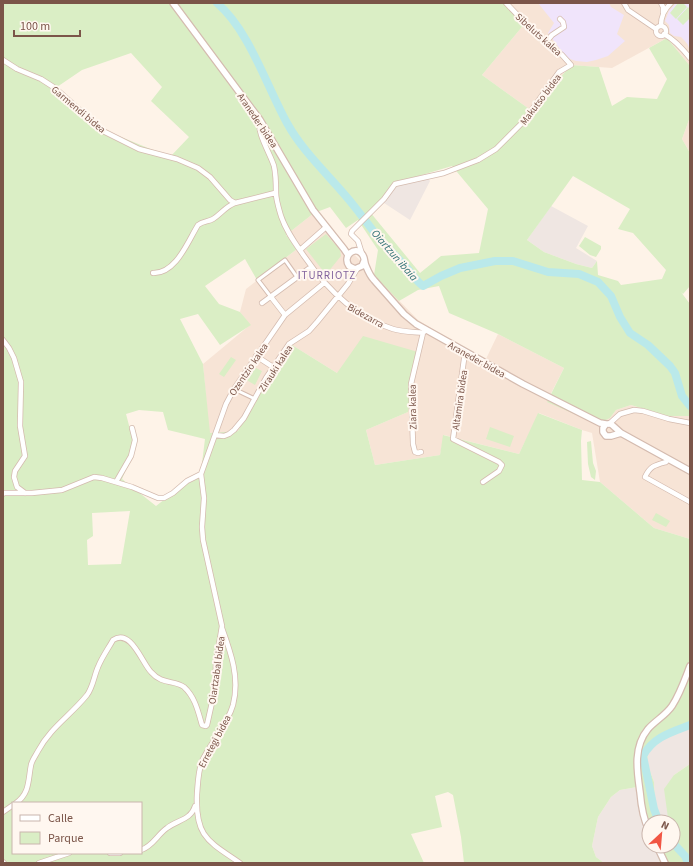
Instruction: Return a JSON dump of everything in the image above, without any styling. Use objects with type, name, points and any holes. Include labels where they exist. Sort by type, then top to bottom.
[{"type":"street","name":"Araneder bidea","points":[[173,3],[260,120],[310,206],[325,228],[348,255]]},
{"type":"street","name":"Sibeluts kalea","points":[[507,3],[532,30],[568,60],[571,65]]},
{"type":"street","points":[[624,3],[628,10],[658,27],[665,28],[664,34]]},
{"type":"street","points":[[661,3],[663,6],[663,13]]},
{"type":"street","points":[[671,3],[663,13],[656,33],[658,35],[662,36],[664,34],[670,37],[681,46],[690,58]]},
{"type":"street","points":[[546,42],[552,35],[564,27],[563,22],[560,19]]},
{"type":"street","name":"Garmendi bidea","points":[[3,60],[17,69],[41,79],[55,88],[103,131],[139,149],[177,159],[198,168],[210,176],[230,200],[235,203]]},
{"type":"street","name":"Makutso bidea","points":[[360,245],[351,234],[352,231],[384,199],[395,184],[444,173],[481,158],[496,149],[516,130],[544,95],[553,79],[559,72],[571,65]]},
{"type":"street","name":"Bidezarra","points":[[260,120],[260,132],[274,166],[276,193],[286,229],[324,283],[338,297],[358,313],[394,329],[424,332]]},
{"type":"street","points":[[153,273],[162,273],[168,269],[182,254],[198,225],[202,222],[212,220],[228,206],[235,203],[276,193]]},
{"type":"street","points":[[300,250],[325,228]]},
{"type":"street","name":"Araneder bidea","points":[[336,240],[354,251]]},
{"type":"street","points":[[351,278],[349,266],[346,260],[348,255],[360,245]]},
{"type":"street","points":[[349,266],[358,268],[362,266],[364,261],[360,245]]},
{"type":"street","points":[[354,251],[362,254]]},
{"type":"street","points":[[285,315],[258,280],[285,260],[297,277]]},
{"type":"street","name":"Araneder bidea","points":[[364,261],[369,274],[379,286],[407,317],[424,332],[466,352],[537,392],[609,424]]},
{"type":"street","points":[[262,303],[311,266]]},
{"type":"street","name":"Araneder bidea","points":[[358,268],[369,274]]},
{"type":"street","name":"Zirauki kalea","points":[[215,435],[224,436],[234,430],[244,418],[273,367],[289,344],[309,331],[338,297],[358,268]]},
{"type":"street","name":"Ozentzio kalea","points":[[201,474],[226,404],[234,389],[285,315],[324,283]]},
{"type":"street","name":"Ziara kalea","points":[[420,452],[415,452],[413,444],[410,384],[424,332]]},
{"type":"street","points":[[3,340],[14,358],[21,382],[20,426],[25,456],[15,471],[14,477],[17,486],[25,493]]},
{"type":"street","name":"Altamira bidea","points":[[466,352],[454,439],[499,462],[502,465],[501,468],[483,482]]},
{"type":"street","points":[[256,356],[273,367]]},
{"type":"street","points":[[234,389],[255,399]]},
{"type":"street","points":[[621,433],[606,436],[603,432],[618,415],[624,412],[638,410],[669,419],[690,423]]},
{"type":"street","points":[[609,424],[621,433],[690,471]]},
{"type":"street","points":[[609,424],[616,430],[614,435]]},
{"type":"street","points":[[116,482],[131,456],[134,440],[132,428]]},
{"type":"street","points":[[668,459],[666,462],[653,466],[645,477],[690,502]]},
{"type":"street","points":[[3,494],[62,490],[94,477],[116,482],[158,498],[164,498],[201,474]]},
{"type":"street","name":"Oiartzabal bidea","points":[[17,802],[25,793],[29,785],[32,763],[39,749],[48,736],[69,716],[87,694],[98,666],[113,640],[116,638],[122,638],[135,646],[149,671],[156,678],[183,686],[193,698],[202,725],[206,726],[215,689],[216,662],[222,626],[203,540],[202,527],[204,498],[201,474]]},
{"type":"street","name":"Erretegi bidea","points":[[222,626],[235,668],[236,687],[233,705],[198,772],[197,805],[200,829],[208,840],[218,849],[240,863]]},
{"type":"street","points":[[644,814],[636,770],[637,754],[647,730],[672,706],[681,690],[690,666]]},
{"type":"street","points":[[142,849],[150,845],[167,827],[192,814],[197,799]]},
{"type":"street","points":[[3,812],[12,806]]},
{"type":"street","points":[[39,863],[65,854]]},
{"type":"shaded area","points":[[510,3],[690,3],[690,66],[667,38],[612,68],[571,65],[532,111],[482,75],[526,22]]},
{"type":"shaded area","points":[[538,3],[609,3],[611,7],[624,15],[617,34],[625,41],[608,56],[596,60],[587,62],[570,59],[565,56],[548,33],[554,23]]},
{"type":"shaded area","points":[[676,3],[690,3],[690,52],[688,45],[681,37],[674,36],[670,33],[669,25],[665,21],[669,11]]},
{"type":"shaded area","points":[[690,117],[690,153],[682,139]]},
{"type":"shaded area","points":[[425,174],[430,181],[410,220],[381,201],[395,183]]},
{"type":"shaded area","points":[[551,206],[588,226],[576,248],[597,261],[592,268],[576,264],[544,252],[527,240]]},
{"type":"shaded area","points":[[314,213],[418,320],[485,361],[498,334],[564,368],[547,401],[610,418],[616,410],[631,405],[668,416],[690,416],[690,539],[654,528],[600,482],[592,433],[539,413],[519,454],[444,435],[440,455],[375,465],[366,430],[408,412],[337,373],[292,345],[262,387],[238,431],[209,433],[203,364],[250,325],[240,312],[246,289],[297,249],[286,235]]},
{"type":"shaded area","points":[[690,727],[690,764],[674,775],[669,814],[660,814],[655,804],[654,782],[647,763],[648,751],[660,741]]},
{"type":"shaded area","points":[[637,787],[645,814],[641,814],[641,854],[657,854],[660,863],[604,863],[596,857],[592,846],[598,817],[611,797],[620,790]]},
{"type":"green space","points":[[3,3],[510,3],[526,22],[482,75],[532,111],[571,65],[599,67],[612,106],[627,97],[657,99],[667,79],[649,48],[667,38],[690,66],[690,117],[682,139],[690,153],[690,286],[683,294],[681,292],[690,304],[690,416],[668,416],[631,405],[616,410],[610,418],[597,424],[547,402],[564,368],[498,334],[449,313],[439,286],[418,290],[399,301],[374,275],[378,250],[358,220],[346,228],[330,207],[314,213],[286,235],[297,249],[257,280],[245,259],[205,286],[219,304],[240,312],[251,325],[220,345],[198,314],[180,319],[203,364],[210,433],[238,431],[262,387],[292,345],[337,373],[363,336],[418,352],[408,412],[366,430],[375,465],[440,455],[443,435],[519,454],[538,413],[582,430],[582,480],[600,482],[654,528],[690,539],[690,727],[660,741],[648,751],[647,763],[654,782],[655,804],[660,814],[645,814],[637,787],[620,790],[611,797],[598,817],[592,846],[596,857],[604,863],[464,863],[453,795],[448,792],[435,796],[442,827],[411,834],[424,863],[3,863]],"holes":[[[131,53],[162,87],[151,101],[189,137],[170,157],[104,130],[57,87],[82,70]],[[452,166],[488,209],[479,253],[441,256],[420,273],[370,212],[395,183]],[[573,176],[630,209],[618,229],[633,233],[666,270],[662,279],[621,285],[618,281],[598,275],[597,261],[592,268],[576,264],[544,252],[527,240]],[[139,410],[163,412],[168,430],[205,439],[201,471],[156,506],[122,479],[135,448],[126,414]],[[130,511],[121,564],[88,565],[87,540],[93,536],[92,513]]]},
{"type":"green space","points":[[678,3],[683,3],[687,7],[676,19],[670,13]]},
{"type":"green space","points":[[688,7],[690,9],[690,18],[683,25],[677,19]]},
{"type":"green space","points":[[326,234],[340,250],[341,256],[328,272],[324,272],[306,249]]},
{"type":"green space","points":[[585,237],[601,246],[601,249],[596,257],[590,255],[579,246]]},
{"type":"green space","points":[[231,357],[236,360],[224,377],[219,374]]},
{"type":"green space","points":[[252,366],[262,371],[255,385],[243,378]]},
{"type":"green space","points":[[490,427],[514,436],[510,447],[486,439]]},
{"type":"green space","points":[[591,441],[593,463],[596,471],[595,480],[591,477],[588,464],[587,442]]},
{"type":"green space","points":[[656,513],[670,521],[666,527],[652,520]]},
{"type":"green space","points":[[690,764],[690,863],[660,863],[657,854],[681,854],[681,814],[667,814],[664,789],[674,775]]},
{"type":"waterway","name":"Oiartzun ibaia","points":[[217,3],[239,28],[248,43],[287,123],[302,145],[346,196],[381,241],[423,286],[460,268],[495,261],[513,261],[548,272],[579,274],[598,282],[611,296],[620,317],[630,333],[648,345],[670,366],[675,373],[682,396],[690,406]]},
{"type":"waterway","points":[[656,814],[643,756],[652,744],[664,736],[690,725]]},
{"type":"waterway","points":[[681,852],[688,863]]},
{"type":"district","name":"ITURRIOTZ","points":[[327,275]]}]
